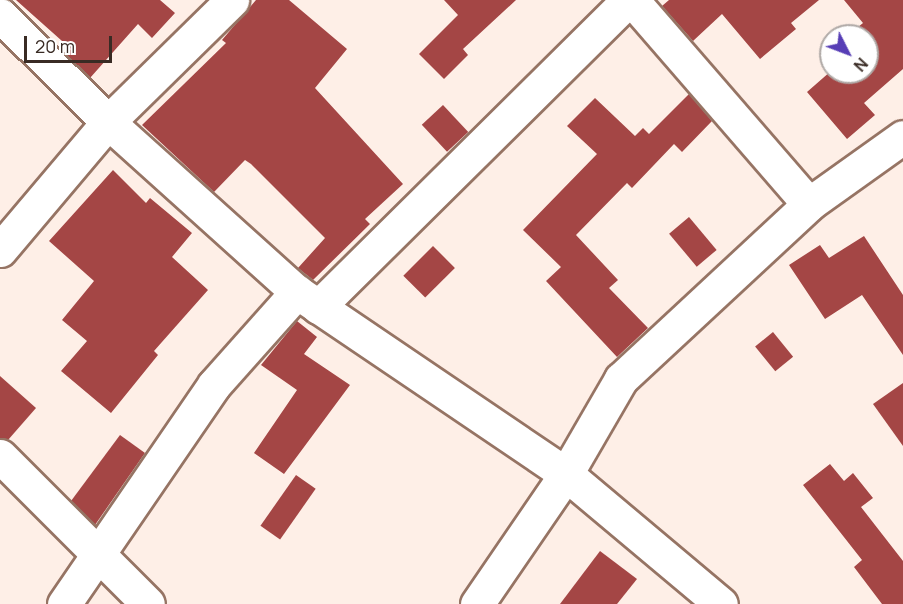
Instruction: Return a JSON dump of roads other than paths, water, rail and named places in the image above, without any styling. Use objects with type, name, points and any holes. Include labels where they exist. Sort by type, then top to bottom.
[{"type":"street","points":[[0,250],[108,122],[232,0]]},
{"type":"street","points":[[64,604],[214,385],[630,0],[809,204]]},
{"type":"street","points":[[0,15],[108,122],[307,300],[566,474],[721,604]]},
{"type":"street","points":[[477,604],[566,474],[621,380],[809,204],[903,137]]},
{"type":"street","points":[[0,456],[148,604]]}]
